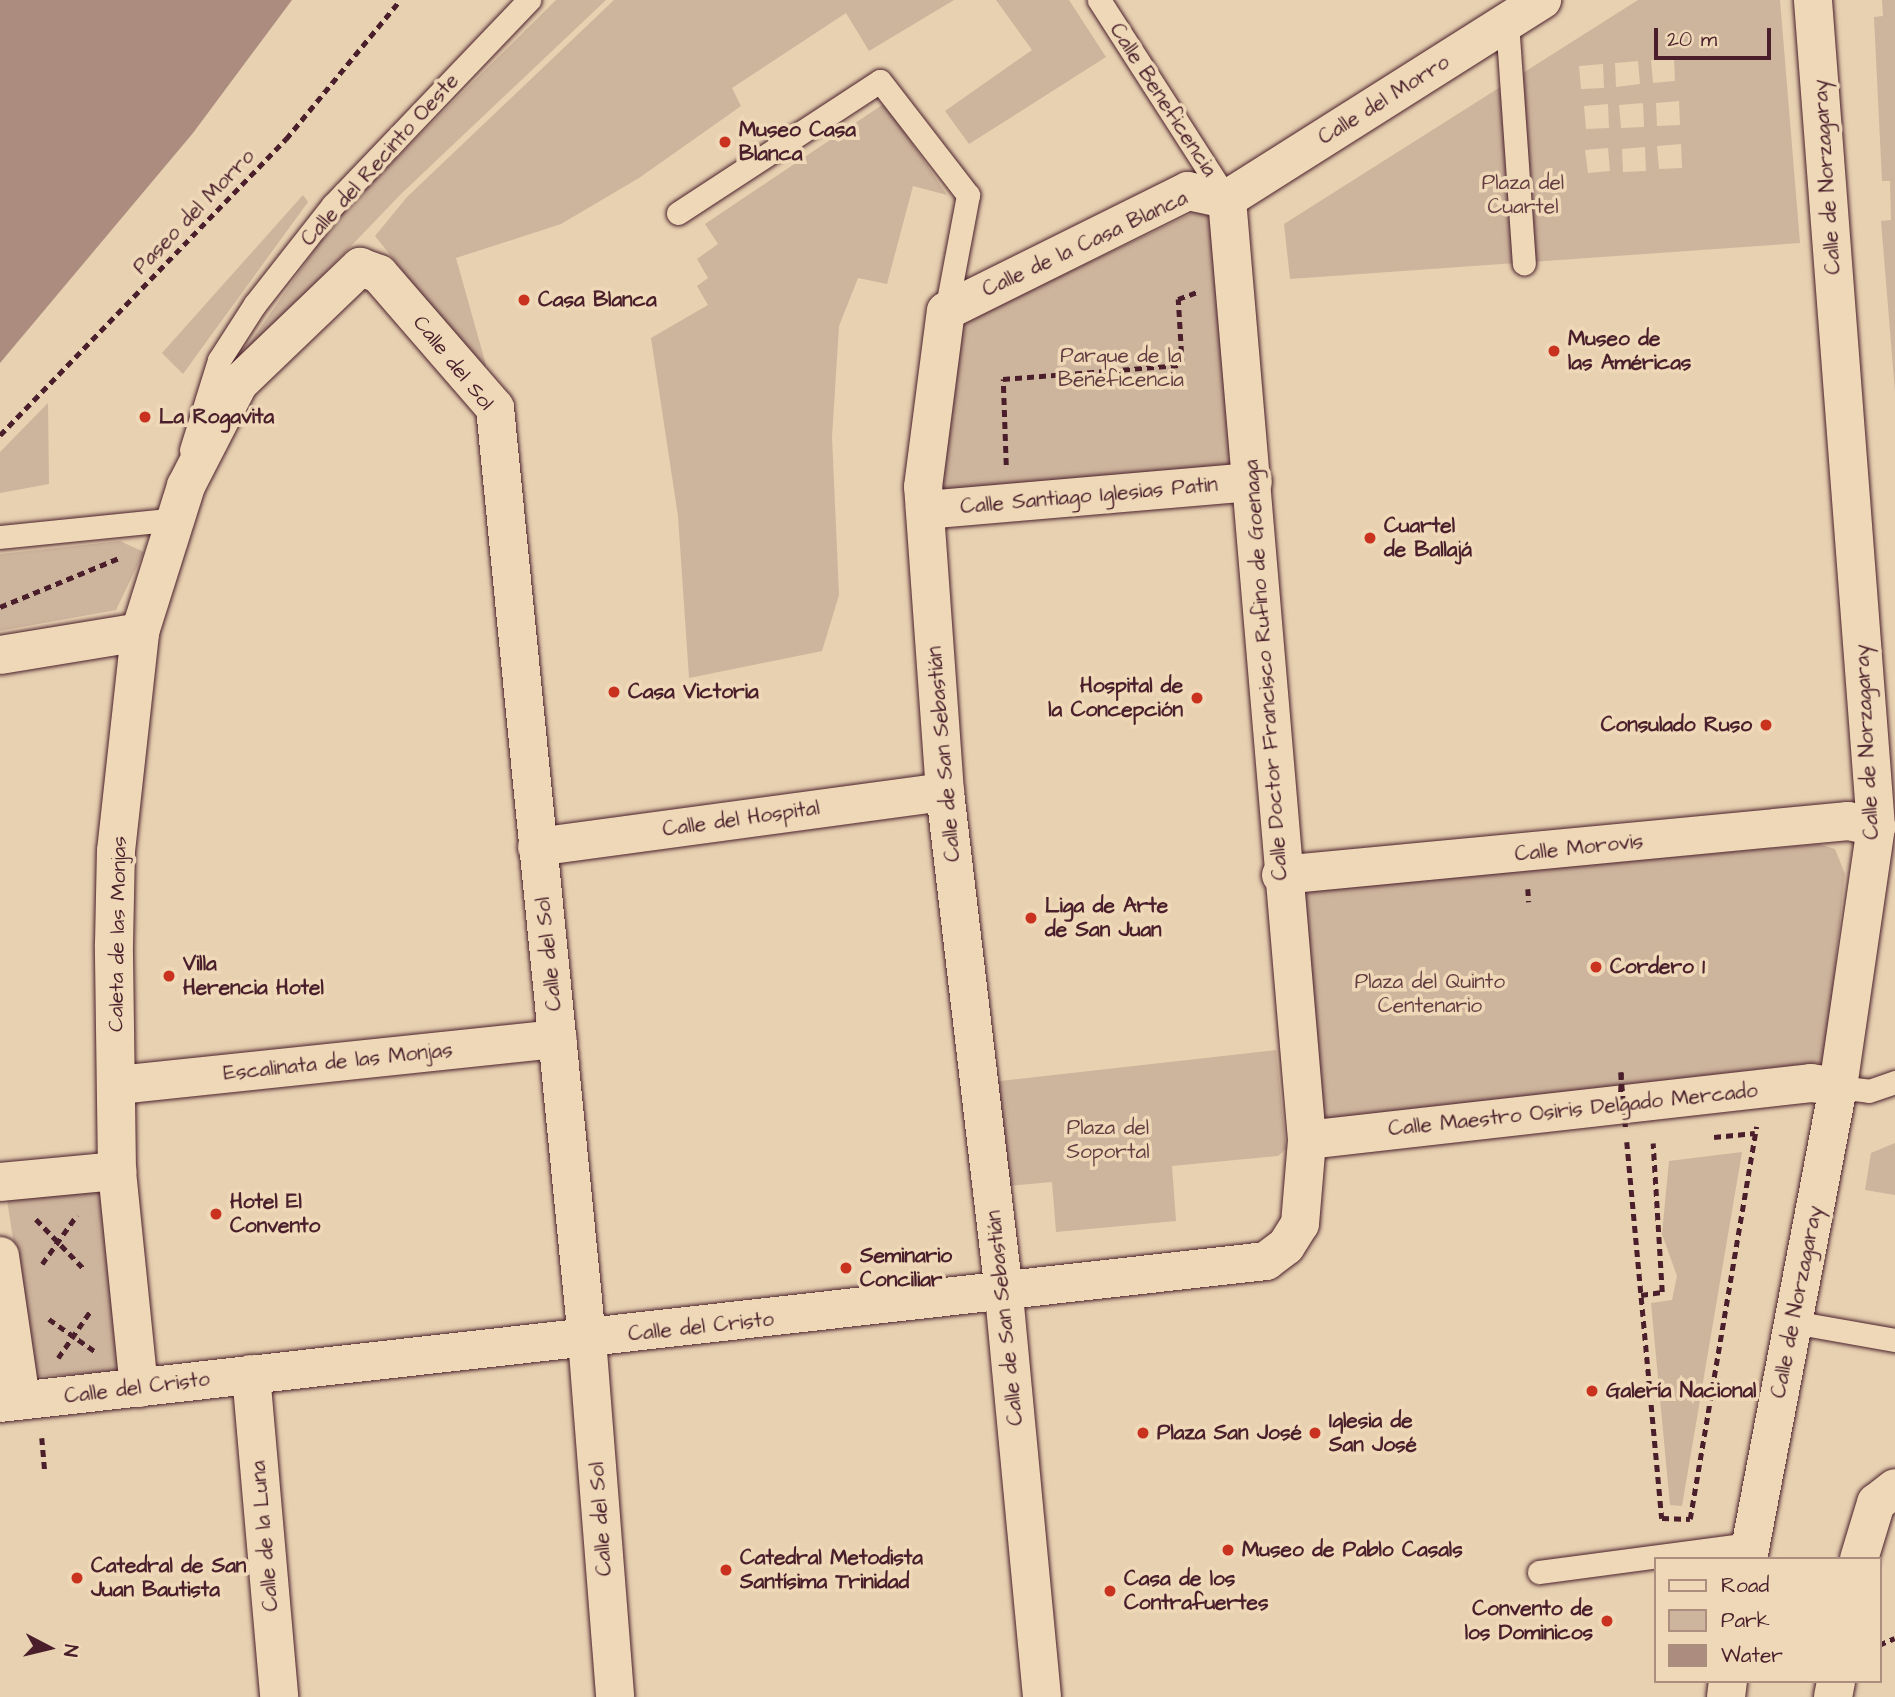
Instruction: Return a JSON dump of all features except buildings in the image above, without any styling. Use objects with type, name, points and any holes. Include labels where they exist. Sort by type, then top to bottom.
[{"type":"street","name":"Calle del Morro","points":[[1227,200],[1542,0]]},
{"type":"street","name":"Calle de Norzagaray","points":[[1749,1551],[1839,1087],[1876,827],[1813,0]]},
{"type":"street","name":"Calle de la Casa Blanca","points":[[946,311],[1188,191],[1227,200]]},
{"type":"street","name":"Calle Doctor Francisco Rufino de Goenaga","points":[[1227,200],[1253,482],[1281,874],[1307,1140]]},
{"type":"street","name":"Caleta de las Monjas","points":[[139,1388],[117,1171],[116,852],[141,632],[170,508],[239,383],[360,267]]},
{"type":"street","name":"Calle del Sol","points":[[360,267],[379,274],[495,408],[587,1339],[615,1697]]},
{"type":"street","name":"Calle de San Sebastián","points":[[946,311],[925,510],[945,792],[1004,1293],[1042,1697]]},
{"type":"street","name":"Calle Santiago Iglesias Patin","points":[[925,510],[1253,482]]},
{"type":"street","points":[[0,655],[141,632]]},
{"type":"street","name":"Calle del Hospital","points":[[537,847],[945,792]]},
{"type":"street","name":"Calle Morovis","points":[[1281,874],[1848,821],[1876,827]]},
{"type":"street","name":"Escalinata de las Monjas","points":[[118,1085],[558,1039]]},
{"type":"street","name":"Calle Maestro Osiris Delgado Mercado","points":[[1307,1140],[1623,1118],[1761,1089],[1811,1083],[1839,1087]]},
{"type":"street","name":"Calle del Cristo","points":[[10,1401],[1004,1293],[1266,1261],[1300,1224],[1307,1140]]},
{"type":"street","points":[[0,1182],[117,1171]]},
{"type":"street","points":[[0,1256],[10,1401]]},
{"type":"street","name":"Calle de la Luna","points":[[251,1374],[279,1697]]},
{"type":"street","points":[[1859,1557],[1867,1522],[1892,1489]]},
{"type":"lane","name":"Calle del Recinto Oeste","points":[[170,508],[219,360],[255,304],[333,205],[529,0]]},
{"type":"lane","name":"Calle Beneficencia","points":[[1099,0],[1227,200]]},
{"type":"lane","points":[[1507,22],[1524,263]]},
{"type":"lane","name":"Calle de San Sebastián","points":[[678,213],[880,81],[968,195],[946,311]]},
{"type":"lane","points":[[0,537],[170,508]]},
{"type":"lane","points":[[1839,1087],[1869,1091],[1895,1082]]},
{"type":"lane","points":[[1793,1322],[1895,1340]]},
{"type":"lane","points":[[1689,1557],[1749,1551]]},
{"type":"lane","points":[[1539,1572],[1654,1560]]},
{"type":"path","name":"Paseo del Morro","points":[[0,435],[286,139],[400,0]]},
{"type":"path","points":[[1007,503],[1003,379],[1182,365],[1178,299],[1202,290],[1201,276]]},
{"type":"path","points":[[0,607],[140,550],[170,508]]},
{"type":"path","points":[[1623,1118],[1621,1072],[1623,1118],[1662,1518],[1690,1519],[1761,1089]]},
{"type":"path","points":[[1641,1295],[1662,1292],[1650,1143]]},
{"type":"path","points":[[36,1273],[83,1206]]},
{"type":"path","points":[[26,1209],[60,1239],[95,1282]]},
{"type":"path","points":[[51,1369],[98,1301]]},
{"type":"path","points":[[41,1312],[71,1338],[107,1358]]},
{"type":"green space","points":[[556,0],[606,0],[401,194],[228,374],[339,215]]},
{"type":"green space","points":[[614,0],[954,0],[869,51],[846,13],[732,88],[741,106],[639,178],[561,224],[456,258],[486,365],[481,369],[375,236],[407,197]]},
{"type":"green space","points":[[996,0],[1069,0],[1106,57],[969,144],[945,111],[1032,50]]},
{"type":"green space","name":"Plaza del Cuartel","points":[[1638,0],[1780,0],[1800,243],[1290,279],[1284,224]],"holes":[[[1674,58],[1675,81],[1653,83],[1651,60]],[[1638,61],[1640,84],[1616,87],[1615,63]],[[1603,64],[1604,88],[1581,89],[1579,66]],[[1679,101],[1680,125],[1657,126],[1656,103]],[[1643,103],[1644,127],[1621,128],[1619,105]],[[1608,104],[1609,128],[1586,129],[1584,106]],[[1681,144],[1682,168],[1659,169],[1657,146]],[[1645,147],[1646,171],[1623,172],[1622,149]],[[1608,148],[1610,171],[1588,173],[1585,150]]]},
{"type":"green space","points":[[1882,0],[1895,0],[1895,392],[1881,221],[1891,220],[1890,181],[1882,181],[1874,17],[1883,16]]},
{"type":"green space","points":[[885,103],[947,195],[913,186],[887,284],[858,278],[839,326],[832,437],[839,595],[822,651],[689,678],[678,516],[651,338],[708,305],[697,286],[708,278],[697,259],[718,244],[705,224]]},
{"type":"green space","points":[[303,195],[308,202],[183,374],[162,353]]},
{"type":"green space","name":"Parque de la Beneficencia","points":[[1195,212],[1216,214],[1239,467],[933,493],[951,328]]},
{"type":"green space","points":[[48,403],[49,484],[0,493],[0,452]]},
{"type":"green space","points":[[120,541],[144,552],[116,610],[0,631],[0,554]]},
{"type":"green space","name":"Plaza del Quinto Centenario","points":[[1819,844],[1835,849],[1845,874],[1825,1062],[1324,1119],[1304,895],[1313,890]]},
{"type":"green space","name":"Plaza del Soportal","points":[[1276,1050],[1286,1149],[1278,1156],[1172,1166],[1176,1221],[1056,1232],[1052,1182],[1009,1186],[991,1082]]},
{"type":"green space","points":[[1895,1143],[1895,1195],[1865,1190],[1871,1153]]},
{"type":"green space","points":[[1742,1152],[1682,1506],[1670,1505],[1651,1303],[1672,1300],[1677,1276],[1662,1234],[1669,1161]]},
{"type":"green space","points":[[108,1183],[126,1363],[115,1373],[34,1376],[6,1193]]},
{"type":"water","points":[[0,0],[292,0],[193,133],[0,363]]},
{"type":"place","name":"Museo Casa Blanca","points":[[725,142]]},
{"type":"place","name":"Casa Blanca","points":[[524,300]]},
{"type":"place","name":"Museo de las Américas","points":[[1554,351]]},
{"type":"place","name":"La Rogavita","points":[[145,417]]},
{"type":"place","name":"Cuartel de Ballajá","points":[[1370,538]]},
{"type":"place","name":"Casa Victoria","points":[[614,692]]},
{"type":"place","name":"Hospital de la Concepción","points":[[1197,698]]},
{"type":"place","name":"Consulado Ruso","points":[[1766,725]]},
{"type":"place","name":"Liga de Arte de San Juan","points":[[1031,918]]},
{"type":"place","name":"Cordero 1","points":[[1596,967]]},
{"type":"place","name":"Villa Herencia Hotel","points":[[169,976]]},
{"type":"place","name":"Hotel El Convento","points":[[216,1214]]},
{"type":"place","name":"Seminario Conciliar","points":[[846,1268]]},
{"type":"place","name":"Galería Nacional","points":[[1592,1391]]},
{"type":"place","name":"Plaza San José","points":[[1143,1433]]},
{"type":"place","name":"Iglesia de San José","points":[[1315,1433]]},
{"type":"place","name":"Museo de Pablo Casals","points":[[1228,1550]]},
{"type":"place","name":"Catedral Metodista Santísima Trinidad","points":[[726,1570]]},
{"type":"place","name":"Catedral de San Juan Bautista","points":[[77,1578]]},
{"type":"place","name":"Casa de los Contrafuertes","points":[[1110,1591]]},
{"type":"place","name":"Convento de los Dominicos","points":[[1607,1621]]}]
